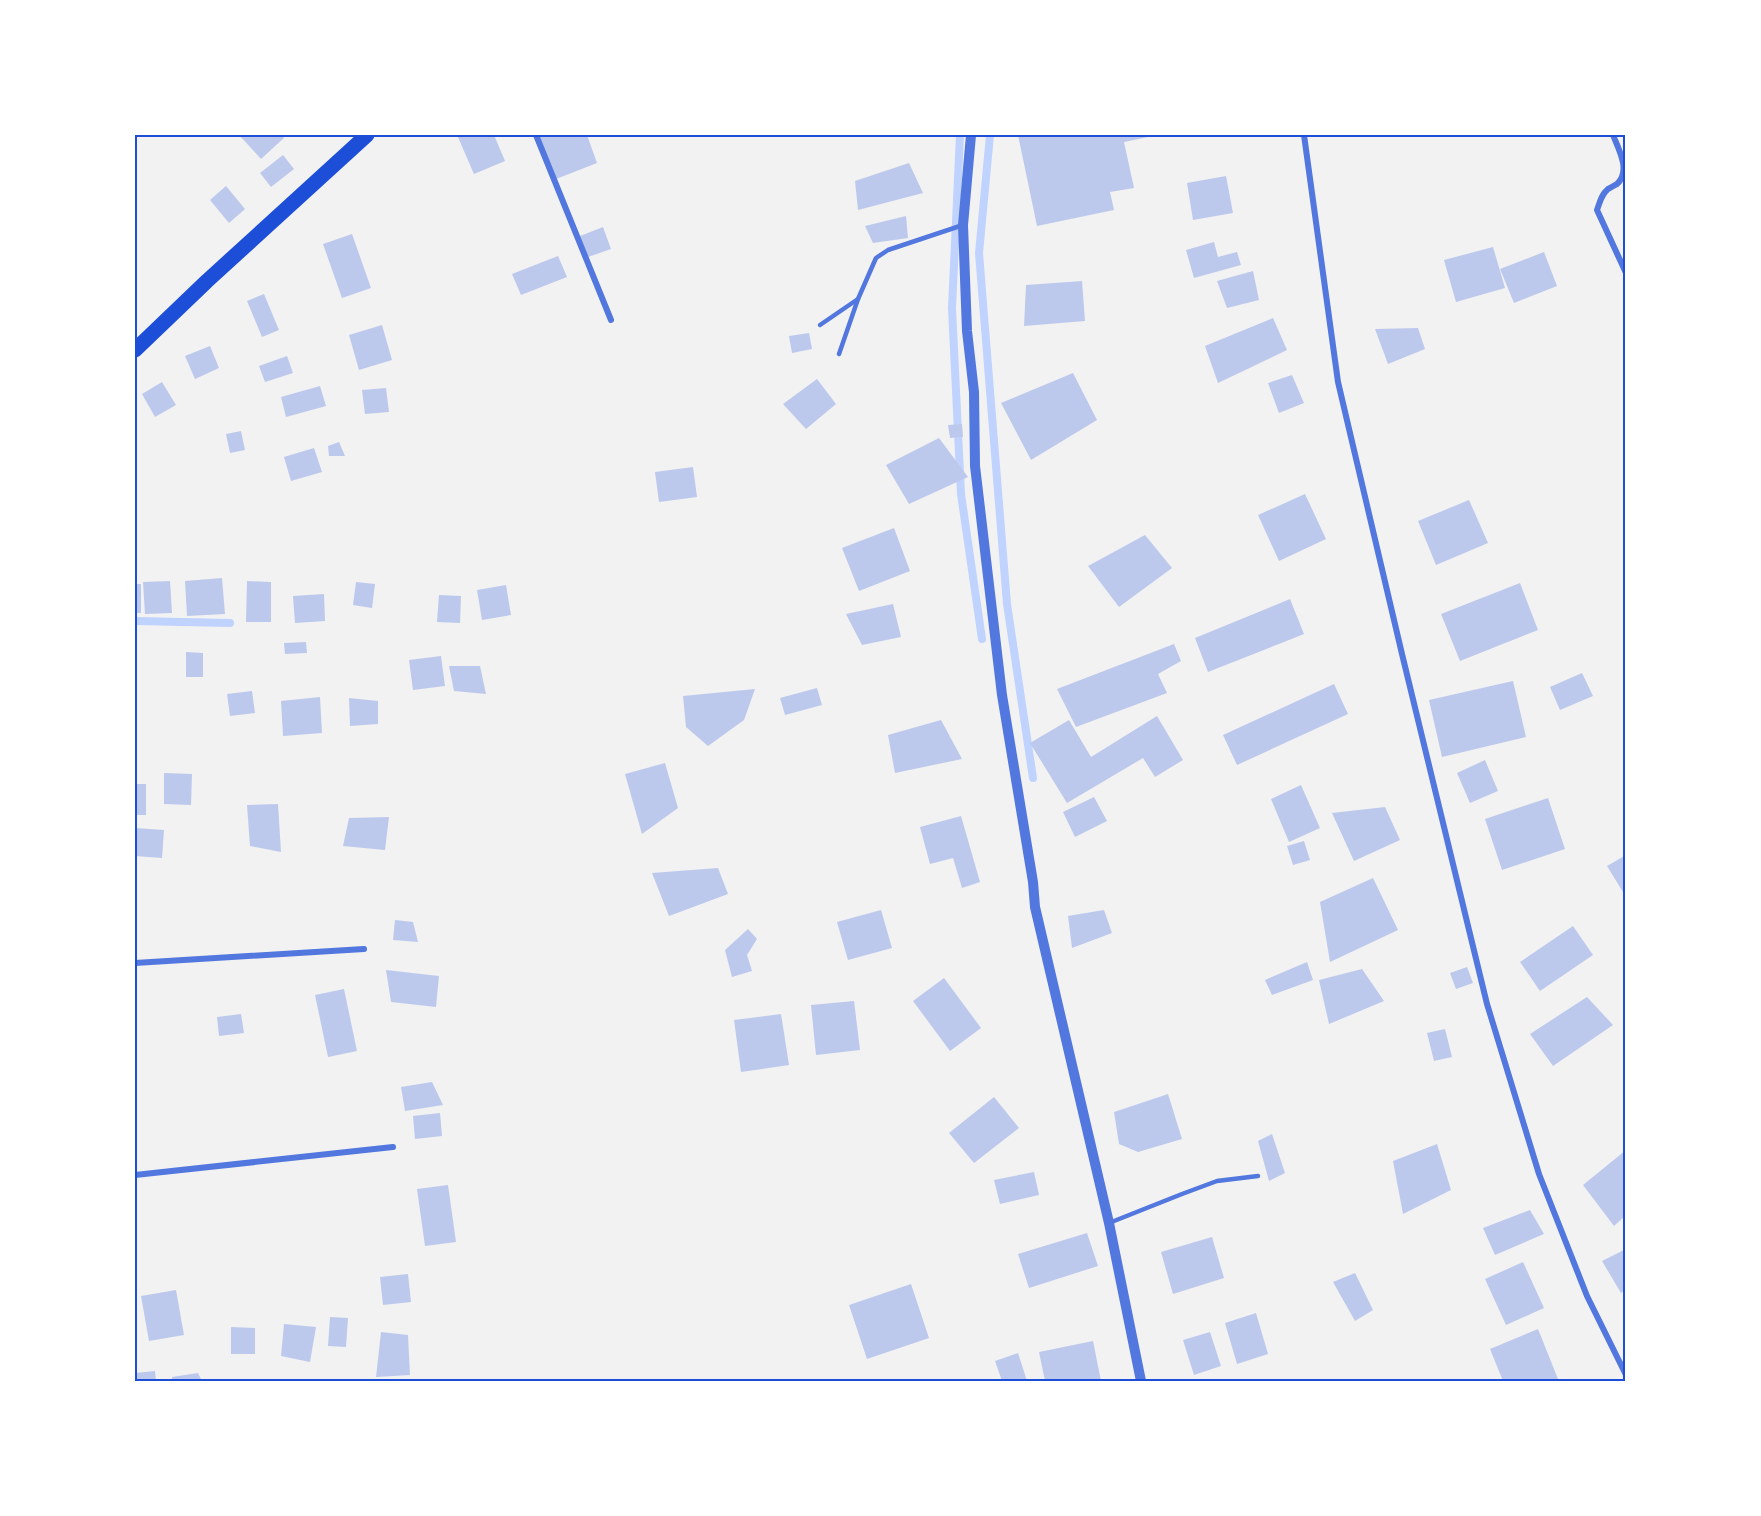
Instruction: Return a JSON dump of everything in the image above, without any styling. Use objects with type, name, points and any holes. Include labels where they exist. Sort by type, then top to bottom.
[{"type":"main road","points":[[135,350],[367,135]]},
{"type":"street","points":[[536,135],[610,320]]},
{"type":"street","points":[[971,135],[963,225],[967,331],[974,392],[975,466],[1002,695],[1033,882],[1035,907],[1109,1223],[1141,1381]]},
{"type":"street","points":[[1304,135],[1338,382],[1487,1004],[1539,1174],[1587,1296],[1626,1375]]},
{"type":"street","points":[[1613,135],[1624,165],[1622,177],[1616,185],[1601,196],[1598,210],[1626,273]]},
{"type":"street","points":[[135,963],[364,949]]},
{"type":"street","points":[[135,1175],[393,1147]]},
{"type":"lane","points":[[839,354],[858,299],[876,258],[888,250],[963,225]]},
{"type":"lane","points":[[820,325],[858,299]]},
{"type":"lane","points":[[1109,1223],[1217,1181],[1258,1176]]},
{"type":"building","points":[[239,135],[282,135],[284,138],[261,159]]},
{"type":"building","points":[[457,135],[494,135],[505,161],[474,174]]},
{"type":"building","points":[[539,135],[587,135],[597,163],[556,179]]},
{"type":"building","points":[[1018,135],[1153,136],[1124,142],[1134,188],[1110,192],[1114,210],[1037,226]]},
{"type":"building","points":[[283,155],[294,169],[271,187],[260,173]]},
{"type":"building","points":[[909,163],[923,193],[858,210],[855,181]]},
{"type":"building","points":[[1226,176],[1233,213],[1193,220],[1187,183]]},
{"type":"building","points":[[226,186],[245,209],[229,223],[210,200]]},
{"type":"building","points":[[906,216],[908,238],[873,243],[865,226]]},
{"type":"building","points":[[603,227],[611,249],[588,257],[580,236]]},
{"type":"building","points":[[352,234],[371,288],[342,298],[323,244]]},
{"type":"building","points":[[1214,242],[1218,257],[1237,252],[1241,265],[1194,278],[1186,250]]},
{"type":"building","points":[[1493,247],[1505,288],[1456,302],[1444,260]]},
{"type":"building","points":[[1544,252],[1557,286],[1514,303],[1500,269]]},
{"type":"building","points":[[558,256],[567,277],[521,295],[512,274]]},
{"type":"building","points":[[1253,271],[1259,300],[1227,308],[1217,281]]},
{"type":"building","points":[[1082,281],[1085,321],[1024,326],[1026,285]]},
{"type":"building","points":[[264,294],[279,330],[262,337],[247,301]]},
{"type":"building","points":[[1273,318],[1287,350],[1218,383],[1205,346]]},
{"type":"building","points":[[382,325],[392,360],[359,370],[349,335]]},
{"type":"building","points":[[1418,328],[1425,349],[1388,364],[1375,329]]},
{"type":"building","points":[[809,333],[812,349],[792,353],[789,336]]},
{"type":"building","points":[[210,346],[219,368],[195,379],[185,356]]},
{"type":"building","points":[[287,356],[293,373],[265,382],[259,366]]},
{"type":"building","points":[[1073,373],[1097,420],[1031,460],[1001,403]]},
{"type":"building","points":[[1292,375],[1304,403],[1279,413],[1268,383]]},
{"type":"building","points":[[817,379],[836,404],[806,429],[783,404]]},
{"type":"building","points":[[162,382],[176,405],[155,417],[142,394]]},
{"type":"building","points":[[320,386],[326,406],[286,417],[281,397]]},
{"type":"building","points":[[386,388],[389,412],[365,414],[362,390]]},
{"type":"building","points":[[962,424],[963,437],[950,438],[948,425]]},
{"type":"building","points":[[241,431],[245,450],[230,453],[226,434]]},
{"type":"building","points":[[939,438],[968,477],[909,504],[886,465]]},
{"type":"building","points":[[339,442],[345,456],[329,456],[328,446]]},
{"type":"building","points":[[314,448],[322,472],[291,481],[284,457]]},
{"type":"building","points":[[693,467],[697,497],[659,502],[655,472]]},
{"type":"building","points":[[1305,494],[1326,539],[1279,561],[1258,515]]},
{"type":"building","points":[[1469,500],[1488,543],[1436,565],[1418,521]]},
{"type":"building","points":[[894,528],[910,571],[859,591],[842,548]]},
{"type":"building","points":[[1145,535],[1172,568],[1119,607],[1088,566]]},
{"type":"building","points":[[222,578],[225,614],[187,616],[185,581]]},
{"type":"building","points":[[170,581],[172,613],[145,614],[143,582]]},
{"type":"building","points":[[247,581],[271,582],[271,622],[246,622]]},
{"type":"building","points":[[356,582],[375,584],[372,608],[353,605]]},
{"type":"building","points":[[1520,583],[1538,630],[1460,661],[1441,614]]},
{"type":"building","points":[[135,584],[141,584],[141,613],[135,613]]},
{"type":"building","points":[[506,585],[511,615],[482,620],[477,590]]},
{"type":"building","points":[[324,594],[325,621],[295,623],[293,596]]},
{"type":"building","points":[[439,595],[461,596],[460,623],[437,622]]},
{"type":"building","points":[[1290,599],[1304,634],[1208,672],[1195,638]]},
{"type":"building","points":[[893,604],[901,637],[862,645],[846,614]]},
{"type":"building","points":[[306,642],[307,653],[285,654],[284,643]]},
{"type":"building","points":[[1174,644],[1181,661],[1158,674],[1167,693],[1076,727],[1057,689]]},
{"type":"building","points":[[186,652],[203,653],[203,677],[186,677]]},
{"type":"building","points":[[441,656],[445,686],[413,690],[409,660]]},
{"type":"building","points":[[449,666],[480,666],[486,694],[454,691]]},
{"type":"building","points":[[1582,673],[1593,696],[1560,710],[1550,687]]},
{"type":"building","points":[[1513,681],[1526,737],[1442,757],[1429,700]]},
{"type":"building","points":[[1334,684],[1348,714],[1237,765],[1223,735]]},
{"type":"building","points":[[817,688],[822,705],[785,715],[780,698]]},
{"type":"building","points":[[755,689],[744,720],[708,746],[686,727],[683,696]]},
{"type":"building","points":[[252,691],[255,713],[230,716],[227,694]]},
{"type":"building","points":[[320,697],[322,733],[283,736],[281,701]]},
{"type":"building","points":[[349,698],[378,701],[378,724],[350,726]]},
{"type":"building","points":[[1157,716],[1183,760],[1155,777],[1143,758],[1067,803],[1030,743],[1069,720],[1091,757]]},
{"type":"building","points":[[941,720],[962,759],[895,773],[888,735]]},
{"type":"building","points":[[1485,760],[1498,791],[1470,803],[1457,773]]},
{"type":"building","points":[[665,763],[678,808],[642,834],[625,774]]},
{"type":"building","points":[[164,773],[192,774],[191,805],[164,804]]},
{"type":"building","points":[[135,784],[146,784],[146,815],[135,815]]},
{"type":"building","points":[[1301,785],[1320,828],[1289,842],[1271,799]]},
{"type":"building","points":[[1094,797],[1107,821],[1075,837],[1063,812]]},
{"type":"building","points":[[1548,798],[1565,849],[1502,870],[1485,819]]},
{"type":"building","points":[[278,804],[281,852],[250,846],[247,805]]},
{"type":"building","points":[[1385,807],[1400,840],[1354,861],[1332,813]]},
{"type":"building","points":[[961,816],[980,882],[962,888],[953,858],[930,864],[920,827]]},
{"type":"building","points":[[389,817],[385,850],[343,846],[349,818]]},
{"type":"building","points":[[135,828],[164,830],[162,858],[135,856]]},
{"type":"building","points":[[1304,841],[1310,860],[1293,865],[1287,846]]},
{"type":"building","points":[[1626,855],[1626,897],[1607,866]]},
{"type":"building","points":[[718,868],[728,894],[669,916],[652,873]]},
{"type":"building","points":[[1373,878],[1398,930],[1330,962],[1320,902]]},
{"type":"building","points":[[881,910],[892,948],[848,960],[837,922]]},
{"type":"building","points":[[1104,910],[1112,933],[1072,948],[1068,916]]},
{"type":"building","points":[[395,920],[413,922],[418,942],[393,940]]},
{"type":"building","points":[[1573,926],[1593,955],[1540,991],[1520,962]]},
{"type":"building","points":[[748,929],[757,939],[747,955],[752,971],[732,977],[725,950]]},
{"type":"building","points":[[1307,962],[1313,980],[1272,995],[1265,980]]},
{"type":"building","points":[[1467,967],[1473,983],[1456,989],[1450,973]]},
{"type":"building","points":[[1362,969],[1384,1001],[1329,1024],[1319,980]]},
{"type":"building","points":[[386,970],[439,976],[436,1007],[391,1002]]},
{"type":"building","points":[[944,978],[981,1028],[950,1051],[913,1001]]},
{"type":"building","points":[[344,989],[357,1051],[328,1057],[315,995]]},
{"type":"building","points":[[1587,997],[1613,1025],[1553,1066],[1530,1034]]},
{"type":"building","points":[[854,1001],[860,1050],[816,1055],[811,1005]]},
{"type":"building","points":[[241,1014],[244,1033],[219,1036],[217,1017]]},
{"type":"building","points":[[781,1014],[789,1065],[741,1072],[734,1020]]},
{"type":"building","points":[[1445,1029],[1452,1057],[1434,1061],[1427,1033]]},
{"type":"building","points":[[432,1082],[443,1105],[405,1111],[401,1087]]},
{"type":"building","points":[[1168,1094],[1182,1139],[1138,1152],[1119,1144],[1114,1112]]},
{"type":"building","points":[[994,1097],[1019,1128],[974,1163],[949,1133]]},
{"type":"building","points":[[440,1113],[442,1136],[415,1139],[413,1116]]},
{"type":"building","points":[[1272,1134],[1285,1173],[1269,1181],[1258,1141]]},
{"type":"building","points":[[1437,1144],[1451,1190],[1403,1214],[1393,1161]]},
{"type":"building","points":[[1626,1150],[1626,1215],[1614,1226],[1583,1185]]},
{"type":"building","points":[[1034,1172],[1039,1195],[1000,1204],[994,1180]]},
{"type":"building","points":[[448,1185],[456,1242],[425,1246],[417,1189]]},
{"type":"building","points":[[1530,1210],[1544,1234],[1495,1255],[1483,1228]]},
{"type":"building","points":[[1087,1233],[1098,1266],[1029,1288],[1018,1254]]},
{"type":"building","points":[[1212,1237],[1224,1278],[1173,1294],[1161,1252]]},
{"type":"building","points":[[1626,1249],[1626,1289],[1621,1293],[1602,1261]]},
{"type":"building","points":[[1523,1262],[1544,1308],[1506,1325],[1485,1279]]},
{"type":"building","points":[[1355,1273],[1373,1310],[1355,1321],[1333,1282]]},
{"type":"building","points":[[408,1274],[411,1302],[383,1305],[380,1277]]},
{"type":"building","points":[[911,1284],[929,1338],[867,1359],[849,1305]]},
{"type":"building","points":[[176,1290],[184,1335],[149,1341],[141,1296]]},
{"type":"building","points":[[1256,1313],[1268,1354],[1237,1364],[1225,1323]]},
{"type":"building","points":[[330,1317],[348,1318],[346,1347],[328,1346]]},
{"type":"building","points":[[284,1324],[316,1327],[310,1362],[281,1356]]},
{"type":"building","points":[[231,1327],[255,1328],[255,1354],[231,1354]]},
{"type":"building","points":[[1538,1329],[1558,1379],[1553,1381],[1503,1381],[1490,1349]]},
{"type":"building","points":[[381,1332],[408,1335],[410,1375],[376,1377]]},
{"type":"building","points":[[1210,1332],[1221,1366],[1194,1375],[1183,1340]]},
{"type":"building","points":[[1093,1341],[1101,1381],[1045,1381],[1039,1352]]},
{"type":"building","points":[[1018,1353],[1027,1381],[1002,1381],[995,1361]]},
{"type":"building","points":[[155,1371],[156,1381],[135,1381],[135,1373]]},
{"type":"building","points":[[198,1373],[202,1381],[172,1381],[172,1377]]},
{"type":"waterway","points":[[960,135],[952,308],[961,494],[982,639]]},
{"type":"waterway","points":[[990,135],[979,253],[1007,604],[1033,778]]},
{"type":"waterway","points":[[135,621],[230,623]]}]
